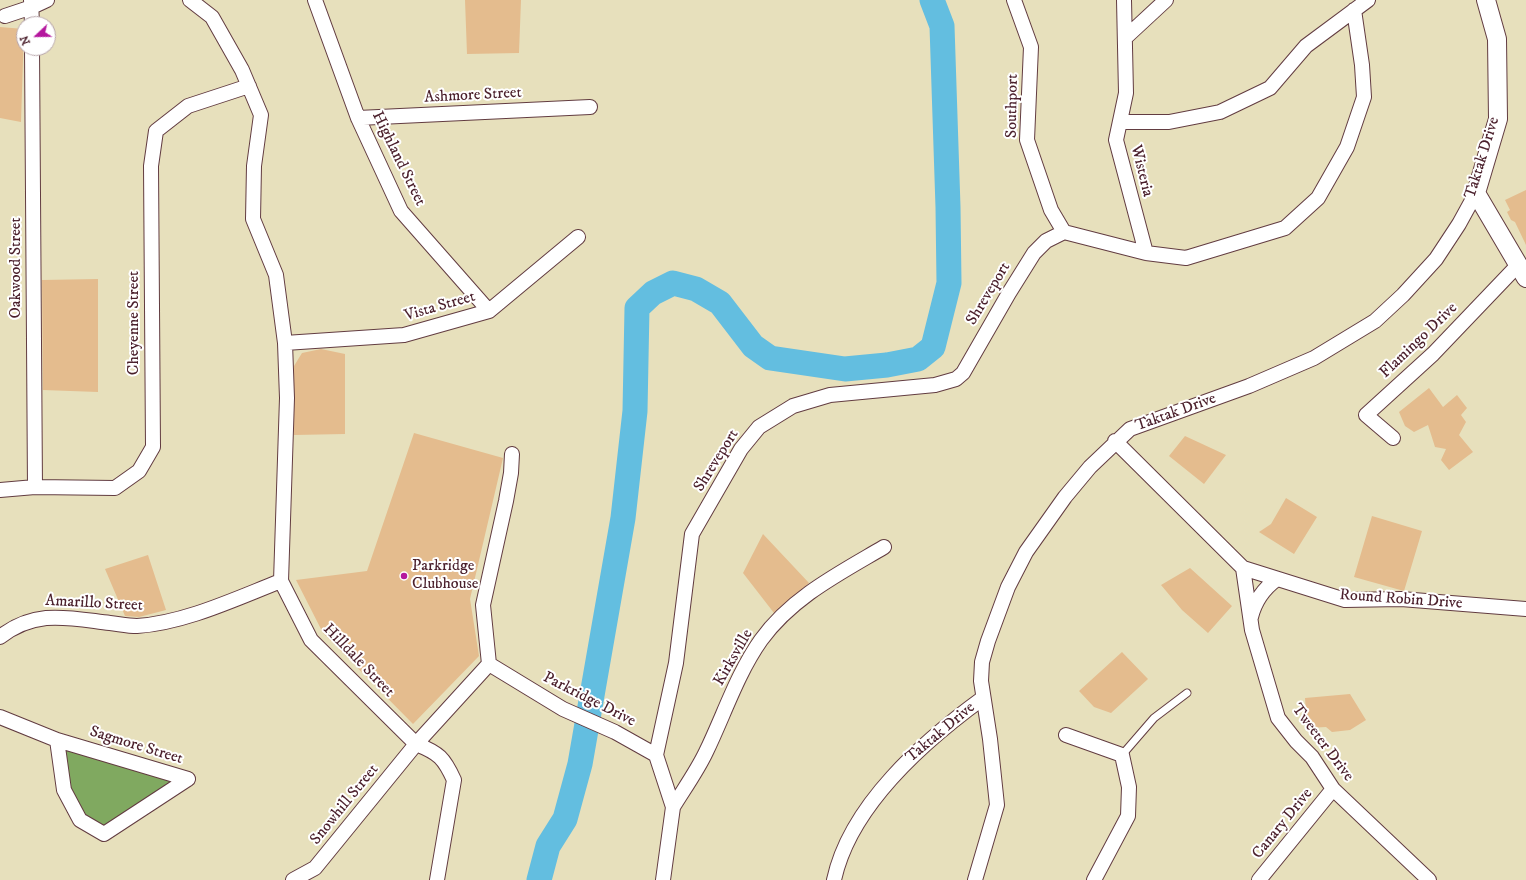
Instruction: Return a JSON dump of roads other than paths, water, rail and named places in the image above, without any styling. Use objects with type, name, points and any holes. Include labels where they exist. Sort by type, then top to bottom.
[{"type":"street","points":[[5,16],[31,4],[47,0]]},
{"type":"street","name":"Hilldale Street","points":[[190,0],[212,17],[249,86],[261,115],[254,166],[253,220],[276,275],[285,343],[287,398],[281,581],[311,640],[416,744],[435,752],[448,765],[454,780],[437,880]]},
{"type":"street","name":"Highland Street","points":[[315,0],[358,118],[401,211],[489,310]]},
{"type":"street","name":"Southport","points":[[1014,0],[1031,47],[1027,140],[1051,210],[1064,232]]},
{"type":"street","name":"Wisteria","points":[[1124,0],[1126,92],[1116,140],[1146,253]]},
{"type":"street","points":[[1125,38],[1166,0]]},
{"type":"street","points":[[1120,122],[1169,122],[1220,112],[1270,88],[1306,46],[1368,0]]},
{"type":"street","name":"Taktak Drive","points":[[834,880],[855,825],[901,767],[957,717],[983,698],[981,681],[982,662],[988,641],[1011,580],[1026,552],[1065,497],[1115,442],[1130,429],[1249,386],[1314,358],[1375,321],[1403,294],[1436,258],[1459,224],[1476,192],[1498,120],[1497,39],[1486,0]]},
{"type":"street","points":[[31,4],[32,16]]},
{"type":"street","points":[[1064,232],[1146,253],[1186,258],[1285,228],[1318,198],[1347,147],[1364,97],[1362,65],[1354,10]]},
{"type":"street","name":"Oakwood Street","points":[[32,56],[35,487]]},
{"type":"street","name":"Cheyenne Street","points":[[0,490],[35,487],[115,488],[139,471],[153,447],[151,166],[156,131],[188,106],[249,86]]},
{"type":"street","name":"Ashmore Street","points":[[358,118],[590,107]]},
{"type":"street","points":[[1476,192],[1523,271]]},
{"type":"street","name":"Shreveport","points":[[656,755],[676,663],[692,534],[741,449],[759,427],[793,406],[830,396],[935,385],[956,379],[963,373],[1009,292],[1034,253],[1046,241],[1064,232]]},
{"type":"street","name":"Vista Street","points":[[285,343],[404,335],[489,310],[578,237]]},
{"type":"street","name":"Flamingo Drive","points":[[1393,438],[1366,414],[1523,271]]},
{"type":"street","name":"Round Robin Drive","points":[[1115,442],[1243,568],[1345,600],[1401,599],[1526,609]]},
{"type":"street","points":[[416,744],[490,664],[483,604],[506,501],[511,473],[512,454]]},
{"type":"street","name":"Kirksville","points":[[673,807],[705,754],[740,676],[762,640],[785,614],[814,588],[884,546]]},
{"type":"street","name":"Tweeter Drive","points":[[1243,568],[1250,622],[1278,718],[1296,741],[1312,757],[1333,789],[1429,880]]},
{"type":"street","points":[[1250,622],[1259,597],[1264,590],[1277,579]]},
{"type":"street","name":"Amarillo Street","points":[[0,637],[13,627],[38,618],[68,618],[136,626],[188,616],[281,581]]},
{"type":"street","name":"Parkridge Drive","points":[[490,664],[563,709],[615,732],[656,755]]},
{"type":"street","points":[[975,880],[997,805],[990,739],[983,698]]},
{"type":"street","name":"Sagmore Street","points":[[0,717],[56,740],[188,779],[104,834],[80,820],[64,790],[56,740]]},
{"type":"street","points":[[1066,735],[1122,756],[1129,787],[1128,816],[1094,880]]},
{"type":"street","name":"Snowhill Street","points":[[293,880],[315,868],[416,744]]},
{"type":"street","points":[[656,755],[673,807],[663,880]]},
{"type":"street","name":"Canary Drive","points":[[1259,880],[1333,789]]},
{"type":"lane","points":[[1122,756],[1154,718],[1187,693]]},
{"type":"waterway","points":[[539,880],[548,846],[565,819],[580,764],[623,518],[635,411],[637,308],[653,293],[673,283],[696,289],[720,303],[753,346],[770,358],[845,369],[887,365],[918,359],[933,347],[949,283],[942,26],[932,0]]},
{"type":"place","name":"Parkridge Clubhouse","points":[[404,576]]}]
